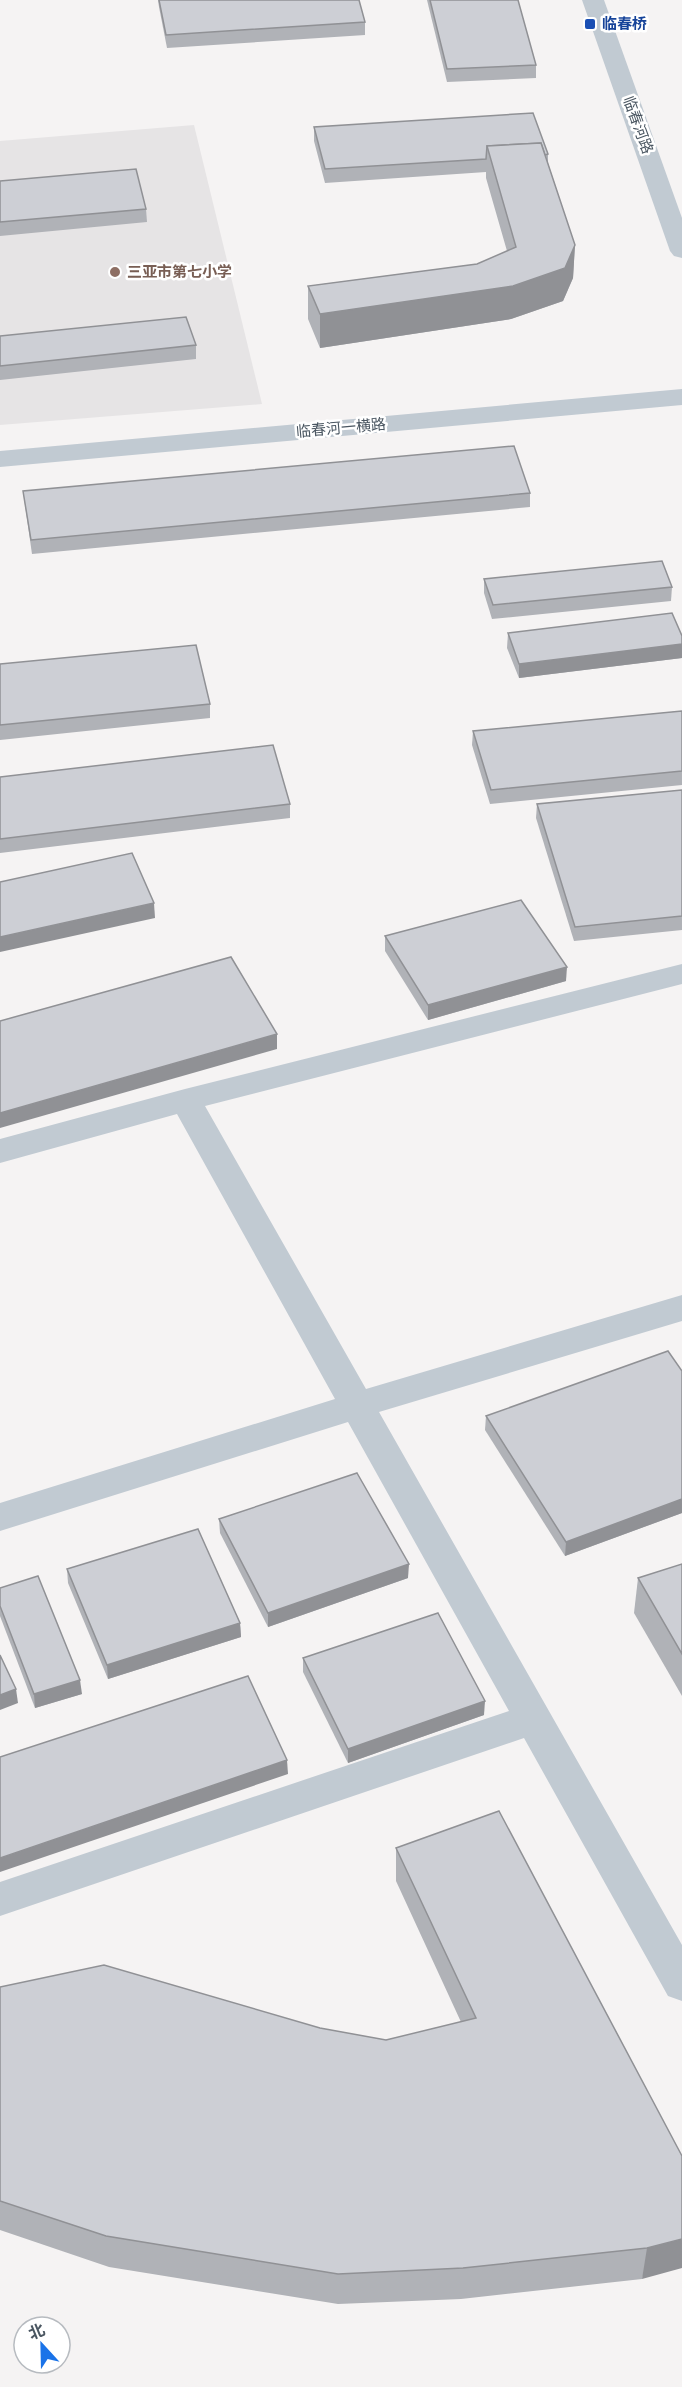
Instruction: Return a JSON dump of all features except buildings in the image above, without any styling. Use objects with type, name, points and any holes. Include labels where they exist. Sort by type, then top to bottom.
[{"type":"street","name":"临春河路","points":[[593,0],[682,250]]},
{"type":"street","name":"临春河一横路","points":[[0,459],[682,397]]},
{"type":"street","points":[[0,1151],[185,1100],[682,975]]},
{"type":"street","points":[[185,1100],[682,1983]]},
{"type":"street","points":[[0,1518],[358,1405],[682,1308]]},
{"type":"street","points":[[0,1899],[534,1719]]},
{"type":"shaded area","name":"三亚市第七小学","points":[[194,125],[262,404],[0,425],[0,141]]},
{"type":"place","name":"临春桥","points":[[590,24]]},
{"type":"place","name":"三亚市第七小学","points":[[115,272]]}]
